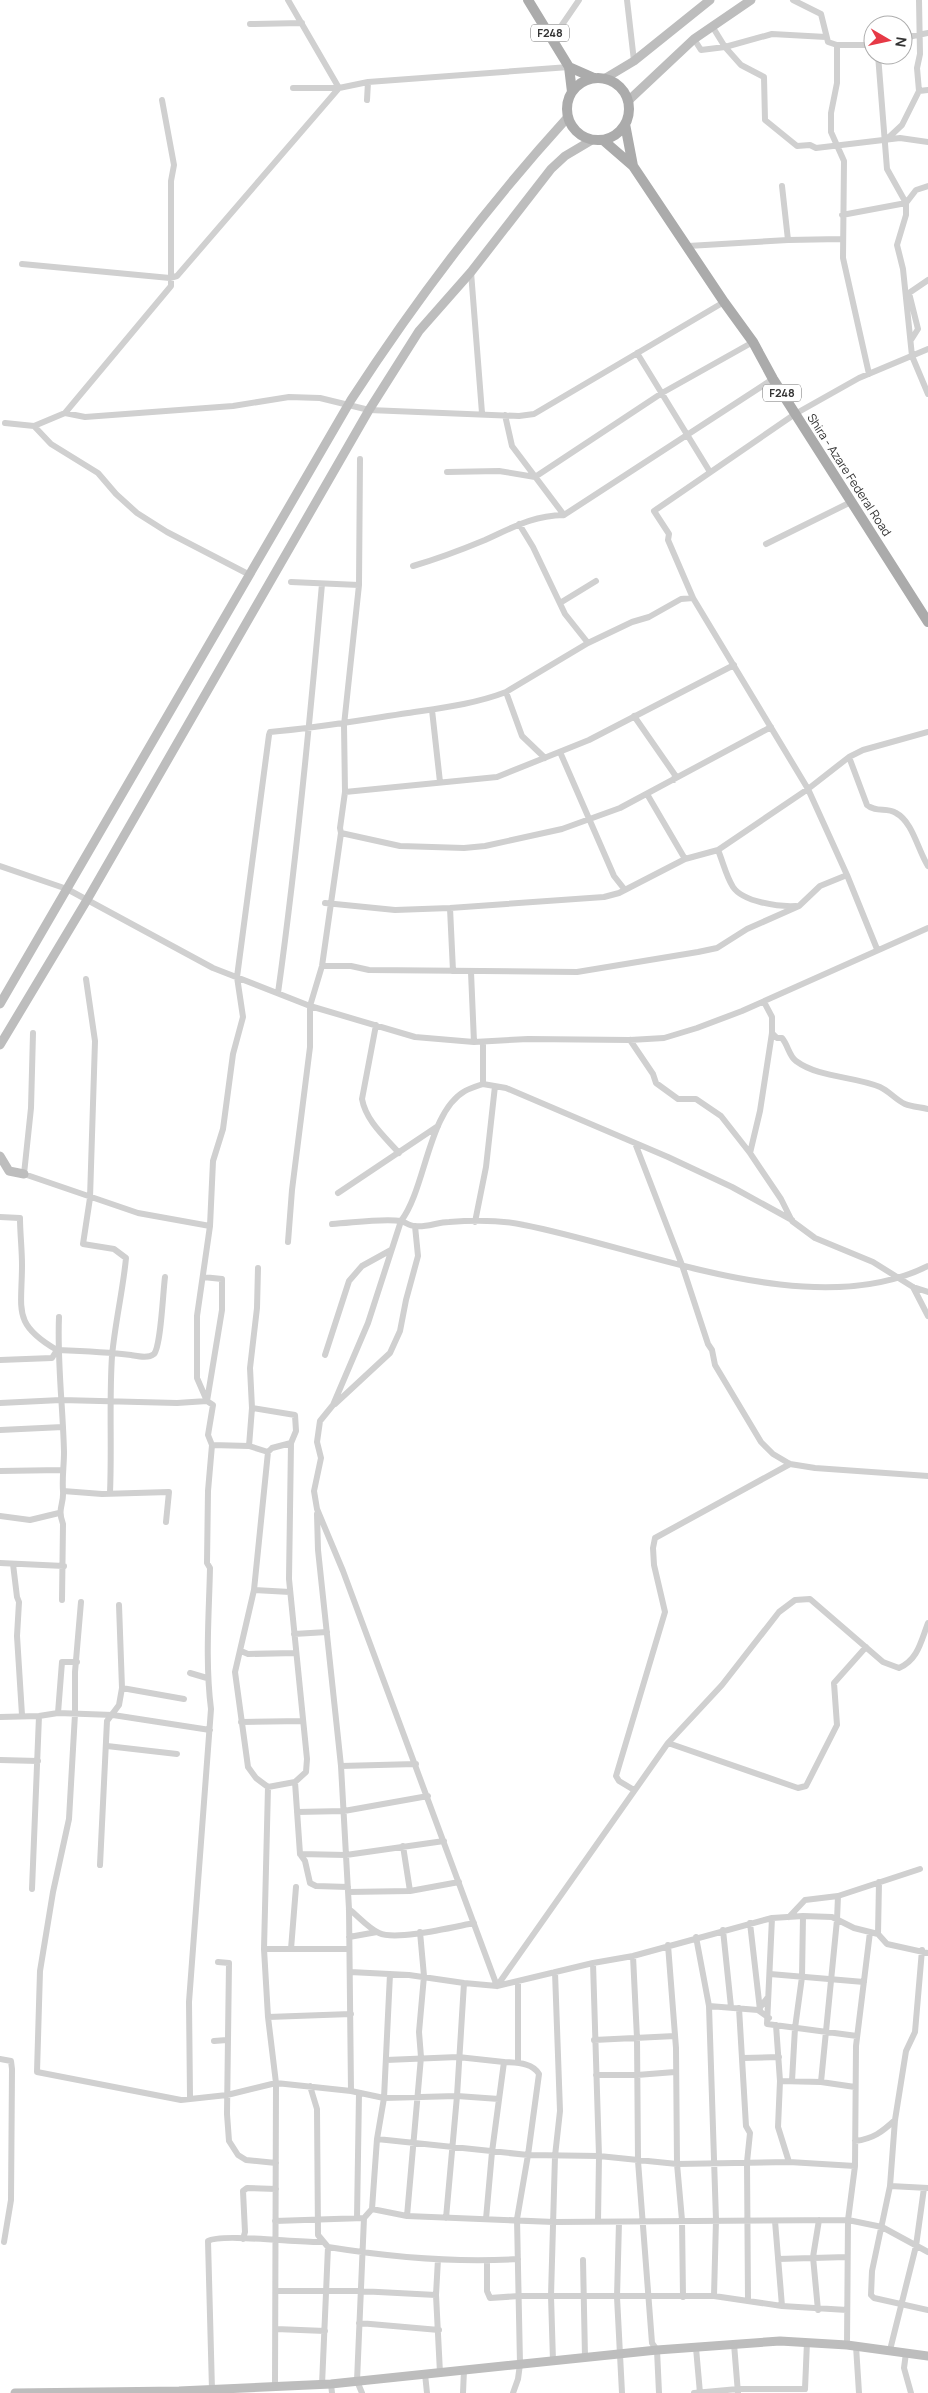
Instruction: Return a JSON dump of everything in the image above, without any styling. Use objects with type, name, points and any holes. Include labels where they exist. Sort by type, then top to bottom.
[{"type":"main road","name":"F248","points":[[528,0],[569,67],[572,92]]},
{"type":"main road","points":[[569,67],[614,83],[623,90],[628,101],[629,112],[625,124],[616,134],[603,140],[592,140],[576,132],[568,117],[567,104],[572,92],[582,82],[599,78]]},
{"type":"main road","name":"Shira - Azare Federal Road","points":[[625,124],[633,166]]},
{"type":"main road","name":"Shira - Azare Federal Road","points":[[603,140],[633,166],[753,342],[773,379],[851,502],[923,605],[928,622]]},
{"type":"street","points":[[288,0],[340,88]]},
{"type":"street","points":[[553,38],[580,0]]},
{"type":"street","points":[[627,0],[634,61]]},
{"type":"street","points":[[599,78],[634,61],[710,0]]},
{"type":"street","points":[[628,101],[694,39],[751,0]]},
{"type":"street","points":[[793,0],[821,14],[828,42],[837,45],[863,45]]},
{"type":"street","points":[[884,141],[902,125],[919,90],[917,68],[920,54],[919,0]]},
{"type":"street","points":[[250,24],[302,23]]},
{"type":"street","points":[[712,26],[725,47],[742,65],[764,77],[765,120],[797,146],[810,145],[816,148],[900,138],[928,142]]},
{"type":"street","points":[[913,36],[928,33]]},
{"type":"street","points":[[694,39],[701,50],[725,47],[772,34],[826,37]]},
{"type":"street","points":[[837,45],[837,83],[831,113],[831,132],[844,161],[841,239],[843,258],[869,374]]},
{"type":"street","points":[[879,65],[887,169],[906,203],[906,215],[897,245],[904,277],[912,356],[928,394]]},
{"type":"street","points":[[293,88],[340,88],[368,82],[569,67]]},
{"type":"street","points":[[368,82],[368,100]]},
{"type":"street","points":[[22,264],[170,278],[177,276],[340,88]]},
{"type":"street","points":[[919,90],[928,90]]},
{"type":"street","points":[[5,423],[34,426],[65,413],[171,286],[171,181],[174,165],[162,100]]},
{"type":"street","points":[[0,1004],[350,404],[398,329],[447,262],[568,117]]},
{"type":"street","points":[[0,1045],[87,900],[369,410],[419,330],[470,272],[551,169],[565,156],[592,140]]},
{"type":"street","points":[[782,186],[788,240]]},
{"type":"street","points":[[842,215],[906,203],[916,190],[928,186]]},
{"type":"street","points":[[688,246],[841,239]]},
{"type":"street","points":[[470,272],[482,413]]},
{"type":"street","points":[[911,340],[918,329],[909,293],[928,280]]},
{"type":"street","points":[[65,413],[85,417],[184,410],[233,406],[288,397],[320,398],[369,410],[505,415],[534,414],[724,302]]},
{"type":"street","points":[[447,472],[499,471],[535,477],[662,393],[753,342]]},
{"type":"street","points":[[877,949],[808,789],[693,598],[668,540],[668,534],[654,511],[795,414],[869,374],[928,349]]},
{"type":"street","points":[[637,353],[688,433],[710,472]]},
{"type":"street","points":[[412,566],[469,547],[518,524],[542,516],[564,515],[773,379]]},
{"type":"street","points":[[505,415],[512,446],[564,515]]},
{"type":"street","points":[[34,426],[51,444],[98,473],[116,494],[137,513],[167,532],[250,575]]},
{"type":"street","points":[[288,1242],[292,1190],[310,1047],[310,1006],[322,966],[328,904],[341,834],[340,828],[345,792],[344,724],[359,585],[360,459]]},
{"type":"street","points":[[766,544],[851,502]]},
{"type":"street","points":[[518,524],[533,547],[560,603],[588,643]]},
{"type":"street","points":[[560,603],[596,581]]},
{"type":"street","points":[[291,582],[359,585]]},
{"type":"street","points":[[278,993],[291,896],[322,584]]},
{"type":"street","points":[[207,1401],[197,1378],[196,1316],[210,1226],[213,1161],[223,1129],[233,1054],[243,1017],[237,977],[268,735],[270,732],[344,724],[432,710],[492,697],[506,692],[588,643],[632,622],[649,617],[681,599],[693,598]]},
{"type":"street","points":[[345,792],[497,777],[589,740],[734,665]]},
{"type":"street","points":[[506,692],[522,736],[545,758]]},
{"type":"street","points":[[432,710],[440,782]]},
{"type":"street","points":[[634,716],[675,775],[674,780]]},
{"type":"street","points":[[341,834],[400,846],[464,848],[485,846],[562,829],[620,808],[772,727]]},
{"type":"street","points":[[328,904],[395,910],[604,897],[625,890],[685,859],[718,850],[808,789],[849,757],[863,750],[928,732]]},
{"type":"street","points":[[560,752],[614,876],[625,890]]},
{"type":"street","points":[[849,757],[868,804],[872,809],[895,812],[904,819],[928,866]]},
{"type":"street","points":[[647,794],[685,859]]},
{"type":"street","points":[[718,850],[733,888],[741,896],[782,907],[799,906]]},
{"type":"street","points":[[0,866],[67,889],[213,968],[310,1006],[415,1037],[474,1042],[528,1039],[630,1040],[664,1038],[697,1028],[764,1002],[877,949],[928,928]]},
{"type":"street","points":[[322,966],[351,966],[369,970],[453,972],[577,972],[698,952],[717,948],[747,929],[799,906],[820,886],[847,876]]},
{"type":"street","points":[[450,908],[453,972]]},
{"type":"street","points":[[471,972],[474,1042]]},
{"type":"street","points":[[86,979],[95,1041],[90,1198],[83,1244],[114,1249],[126,1258],[112,1354],[110,1493]]},
{"type":"street","points":[[750,1153],[760,1111],[772,1033],[772,1017],[764,1002]]},
{"type":"street","points":[[376,1025],[362,1099],[364,1109],[373,1123],[400,1153]]},
{"type":"street","points":[[24,1174],[31,1108],[33,1032]]},
{"type":"street","points":[[772,1033],[777,1038],[782,1038],[788,1045],[793,1059],[800,1064],[850,1079],[868,1082],[882,1088],[905,1104],[928,1109]]},
{"type":"street","points":[[630,1040],[653,1074],[656,1083],[678,1099],[696,1099],[721,1116],[750,1153],[781,1199],[792,1221]]},
{"type":"street","points":[[483,1084],[484,1042]]},
{"type":"street","points":[[333,1405],[368,1324],[401,1221],[410,1209],[438,1126],[452,1102],[464,1091],[483,1084],[506,1088],[732,1187],[792,1221],[815,1238],[872,1262],[913,1287],[928,1292]]},
{"type":"street","points":[[475,1222],[486,1167],[495,1086]]},
{"type":"street","points":[[338,1193],[438,1126]]},
{"type":"street","points":[[634,1144],[682,1265],[708,1344],[712,1350],[715,1364],[724,1383],[761,1442],[774,1454],[790,1464],[815,1468],[928,1476]]},
{"type":"street","points":[[0,1156],[9,1171],[24,1174],[90,1198],[138,1213],[210,1226]]},
{"type":"street","points":[[0,1217],[20,1218],[22,1266],[19,1296],[24,1322],[40,1340],[57,1350],[105,1351],[112,1354],[144,1357],[155,1353],[165,1277]]},
{"type":"street","points":[[332,1224],[401,1221],[415,1226],[448,1222],[523,1224],[682,1265],[769,1282],[816,1286],[857,1286],[898,1278],[928,1266]]},
{"type":"street","points":[[352,2091],[349,1909],[344,1811],[318,1550],[317,1509],[314,1491],[321,1458],[317,1442],[320,1421],[333,1405],[390,1353],[400,1332],[406,1300],[418,1256],[415,1226]]},
{"type":"street","points":[[325,1355],[349,1281],[362,1266],[391,1250]]},
{"type":"street","points":[[249,1446],[252,1408],[250,1368],[257,1308],[258,1268]]},
{"type":"street","points":[[203,1277],[222,1279],[222,1310],[207,1401]]},
{"type":"street","points":[[913,1287],[928,1316]]},
{"type":"street","points":[[59,1317],[57,1350],[62,1427],[61,1483],[63,1491],[59,1513],[63,1524],[64,1566],[62,1600]]},
{"type":"street","points":[[0,1360],[52,1358],[57,1350]]},
{"type":"street","points":[[0,1403],[60,1400],[177,1403],[207,1401],[213,1404],[208,1435],[212,1446],[208,1491],[207,1563],[210,1568],[207,1611],[207,1678],[211,1708],[189,2002],[190,2097]]},
{"type":"street","points":[[252,1408],[295,1414],[296,1430],[291,1443],[290,1592],[303,1721],[306,1772],[295,1782],[268,1787],[256,1778],[248,1767],[236,1672],[254,1590],[268,1452],[272,1448],[291,1443]]},
{"type":"street","points":[[0,1430],[62,1427]]},
{"type":"street","points":[[212,1446],[244,1448],[249,1446],[268,1452]]},
{"type":"street","points":[[634,1790],[619,1781],[616,1776],[665,1612],[654,1565],[653,1548],[656,1538],[790,1464]]},
{"type":"street","points":[[0,1470],[62,1470]]},
{"type":"street","points":[[63,1491],[110,1493],[169,1492],[166,1522]]},
{"type":"street","points":[[317,1509],[343,1571],[416,1764],[497,1986]]},
{"type":"street","points":[[0,1516],[30,1520],[59,1513]]},
{"type":"street","points":[[0,1564],[64,1566]]},
{"type":"street","points":[[13,1564],[19,1602],[17,1636],[22,1715]]},
{"type":"street","points":[[254,1590],[290,1592]]},
{"type":"street","points":[[497,1986],[668,1743],[722,1685],[779,1612],[796,1600],[810,1599],[884,1662],[899,1668],[909,1663],[918,1651],[928,1623]]},
{"type":"street","points":[[81,1602],[75,1672],[75,1714],[69,1819],[65,1847],[53,1892],[40,1971],[38,2072],[182,2100],[190,2097],[227,2095],[276,2083],[352,2091],[384,2098],[457,2096],[499,2099]]},
{"type":"street","points":[[100,1865],[107,1721],[120,1705],[122,1688],[119,1605]]},
{"type":"street","points":[[294,1634],[327,1632]]},
{"type":"street","points":[[668,1743],[798,1788],[806,1786],[837,1725],[834,1683],[866,1647]]},
{"type":"street","points":[[241,1651],[248,1654],[296,1654]]},
{"type":"street","points":[[58,1713],[62,1662],[77,1662]]},
{"type":"street","points":[[190,1673],[207,1678]]},
{"type":"street","points":[[122,1688],[184,1699]]},
{"type":"street","points":[[0,1717],[39,1716],[58,1713],[113,1715],[210,1730]]},
{"type":"street","points":[[32,1889],[39,1716]]},
{"type":"street","points":[[241,1722],[303,1721]]},
{"type":"street","points":[[107,1746],[176,1754]]},
{"type":"street","points":[[0,1760],[38,1761]]},
{"type":"street","points":[[341,1766],[416,1764]]},
{"type":"street","points":[[295,1782],[300,1854],[305,1860],[310,1883],[313,1885],[348,1890],[410,1891],[459,1882]]},
{"type":"street","points":[[268,1787],[264,1949],[268,2017],[276,2083],[275,2387]]},
{"type":"street","points":[[297,1812],[344,1811],[428,1796]]},
{"type":"street","points":[[300,1854],[346,1855],[444,1841]]},
{"type":"street","points":[[403,1846],[410,1891]]},
{"type":"street","points":[[789,1917],[805,1900],[838,1896],[920,1869]]},
{"type":"street","points":[[878,1934],[879,1882]]},
{"type":"street","points":[[291,1949],[296,1887]]},
{"type":"street","points":[[821,2082],[832,1979],[838,1896]]},
{"type":"street","points":[[349,1909],[377,1932],[385,1935],[474,1924]]},
{"type":"street","points":[[789,2162],[778,2127],[780,2089],[786,2081],[802,1977],[803,1916]]},
{"type":"street","points":[[350,1972],[424,1976],[464,1983],[497,1986],[593,1963],[632,1956],[750,1923],[772,1918],[803,1916],[837,1920],[842,1924],[878,1934],[887,1944],[925,1951],[915,2032],[906,2051],[895,2120],[890,2186],[872,2271],[871,2294],[874,2298],[928,2310]]},
{"type":"street","points":[[772,1918],[767,2024],[777,2027],[857,2036]]},
{"type":"street","points":[[750,1923],[758,2010]]},
{"type":"street","points":[[723,1930],[731,2007]]},
{"type":"street","points":[[349,1937],[377,1932]]},
{"type":"street","points":[[407,2216],[415,2144],[421,2057],[419,2032],[424,1976],[420,1932]]},
{"type":"street","points":[[859,2393],[847,2310],[847,2257],[848,2220],[855,2166],[857,2036],[870,1932]]},
{"type":"street","points":[[696,1937],[709,2006],[712,2164],[716,2220],[714,2296]]},
{"type":"street","points":[[668,1945],[675,2036],[677,2164],[682,2220],[683,2297]]},
{"type":"street","points":[[264,1949],[349,1949]]},
{"type":"street","points":[[632,1956],[637,2038],[638,2161],[652,2343],[657,2350],[660,2393]]},
{"type":"street","points":[[218,1962],[229,1963],[227,2040],[229,2141],[238,2154],[254,2162],[276,2163]]},
{"type":"street","points":[[593,1963],[599,2156],[598,2221]]},
{"type":"street","points":[[553,2360],[551,2296],[555,2156],[560,2111],[555,1972]]},
{"type":"street","points":[[362,2393],[357,2382],[358,2323],[364,2218],[372,2209],[377,2139],[384,2098],[390,1974]]},
{"type":"street","points":[[770,1974],[864,1982]]},
{"type":"street","points":[[518,1981],[518,2063]]},
{"type":"street","points":[[446,2218],[457,2096],[464,1983]]},
{"type":"street","points":[[758,2010],[769,1996]]},
{"type":"street","points":[[709,2006],[758,2010],[767,2014]]},
{"type":"street","points":[[739,2008],[746,2126],[750,2133],[747,2162],[748,2300]]},
{"type":"street","points":[[268,2017],[351,2014]]},
{"type":"street","points":[[777,2027],[779,2057],[786,2081]]},
{"type":"street","points":[[594,2040],[675,2036]]},
{"type":"street","points":[[214,2041],[227,2040]]},
{"type":"street","points":[[386,2060],[421,2057],[458,2057],[518,2063],[536,2069],[539,2074],[517,2219],[520,2364],[518,2379],[513,2393]]},
{"type":"street","points":[[743,2058],[779,2057]]},
{"type":"street","points":[[0,2059],[10,2061],[12,2069],[11,2200],[4,2242]]},
{"type":"street","points":[[486,2219],[492,2152],[504,2062]]},
{"type":"street","points":[[596,2075],[638,2075],[675,2072]]},
{"type":"street","points":[[786,2081],[821,2082],[855,2087]]},
{"type":"street","points":[[310,2086],[317,2109],[318,2235],[328,2247],[438,2259],[487,2261],[518,2259]]},
{"type":"street","points":[[356,2218],[359,2093]]},
{"type":"street","points":[[855,2140],[868,2139],[879,2134],[895,2120]]},
{"type":"street","points":[[377,2139],[492,2152],[528,2155],[599,2156],[677,2164],[789,2162],[855,2166]]},
{"type":"street","points":[[890,2186],[926,2188],[916,2246],[890,2350]]},
{"type":"street","points":[[243,2239],[245,2232],[243,2191],[247,2188],[276,2189]]},
{"type":"street","points":[[372,2209],[407,2216],[554,2222],[848,2220],[882,2227],[928,2252]]},
{"type":"street","points":[[275,2220],[364,2218]]},
{"type":"street","points":[[818,2310],[814,2257],[819,2220]]},
{"type":"street","points":[[775,2221],[782,2306]]},
{"type":"street","points":[[619,2222],[617,2297],[622,2393]]},
{"type":"street","points":[[203,2391],[208,2241],[213,2238],[322,2242]]},
{"type":"street","points":[[328,2247],[325,2332],[328,2387]]},
{"type":"street","points":[[778,2259],[847,2257]]},
{"type":"street","points":[[438,2259],[436,2295],[440,2373]]},
{"type":"street","points":[[583,2260],[585,2357]]},
{"type":"street","points":[[487,2261],[487,2292],[490,2298],[519,2296],[649,2298],[714,2296],[818,2310],[847,2310]]},
{"type":"street","points":[[276,2291],[326,2290],[436,2295]]},
{"type":"street","points":[[358,2323],[439,2330]]},
{"type":"street","points":[[276,2329],[325,2332]]},
{"type":"street","points":[[694,2393],[805,2389],[807,2342]]},
{"type":"street","points":[[14,2393],[176,2392],[257,2390],[275,2387],[328,2387],[357,2382],[553,2360],[734,2344],[807,2342],[851,2345],[928,2356]]},
{"type":"street","points":[[734,2344],[738,2391]]},
{"type":"street","points":[[696,2348],[700,2393]]},
{"type":"street","points":[[906,2353],[904,2368],[911,2393]]},
{"type":"street","points":[[463,2393],[464,2370]]},
{"type":"street","points":[[425,2374],[427,2393]]}]
